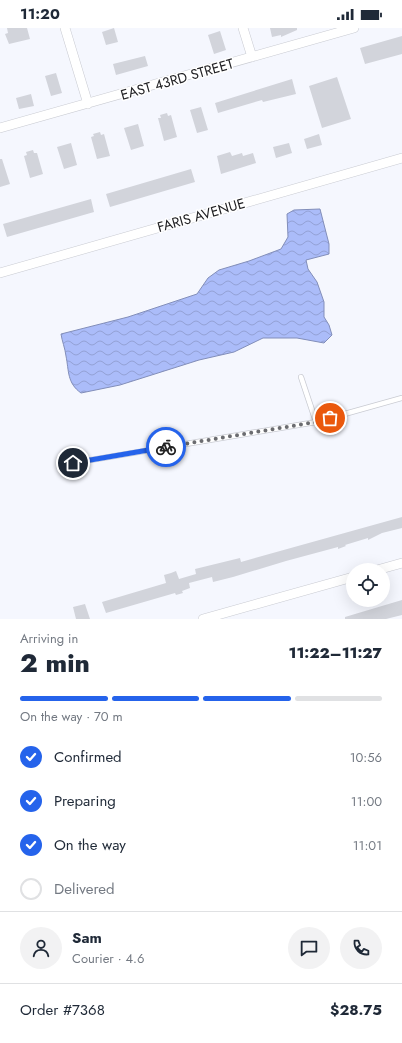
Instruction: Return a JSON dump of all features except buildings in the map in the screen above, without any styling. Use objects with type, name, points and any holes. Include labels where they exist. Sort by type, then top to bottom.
[{"type":"street","points":[[65,28],[88,104]]},
{"type":"street","points":[[243,28],[252,57]]},
{"type":"street","name":"EAST 43RD STREET","points":[[0,128],[354,28]]},
{"type":"street","name":"FARIS AVENUE","points":[[0,273],[402,158]]},
{"type":"street","points":[[390,566],[402,563]]},
{"type":"street","points":[[203,619],[346,579]]},
{"type":"lane","points":[[301,377],[316,422]]},
{"type":"lane","points":[[73,463],[316,422],[402,398]]},
{"type":"water","points":[[320,209],[329,244],[329,254],[306,260],[308,269],[317,282],[324,302],[324,317],[329,325],[332,335],[324,343],[297,338],[263,338],[234,352],[199,360],[120,385],[81,393],[73,385],[69,376],[66,353],[61,334],[128,317],[197,294],[208,278],[219,270],[281,249],[288,237],[287,214],[294,210]]},
{"type":"way so far","points":[[166,447],[316,422],[330,418]]},
{"type":"route","points":[[73,463],[166,447]]}]
